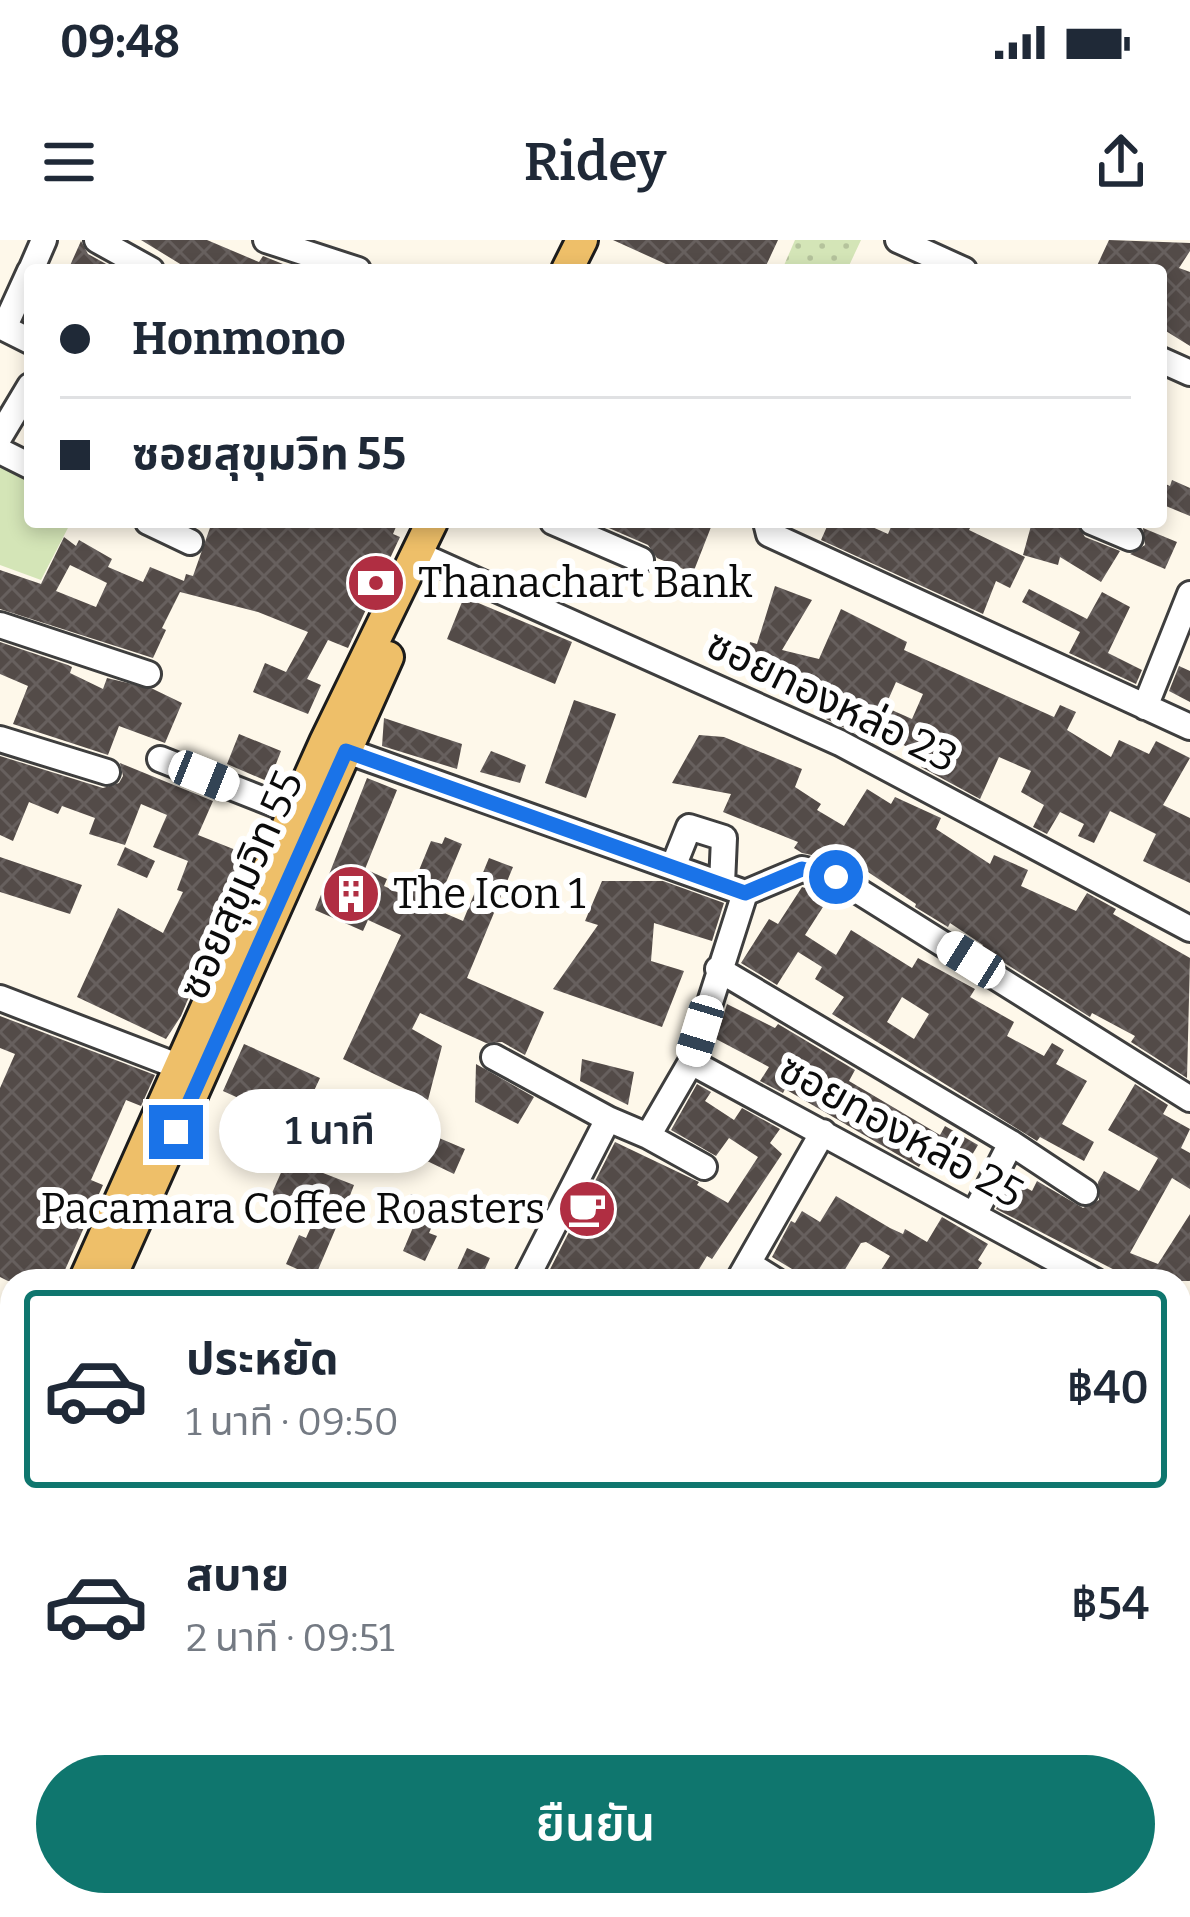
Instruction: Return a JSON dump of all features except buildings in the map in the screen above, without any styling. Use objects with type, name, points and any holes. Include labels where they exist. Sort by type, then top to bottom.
[{"type":"main road","name":"ซอยสุขุมวิท 55","points":[[425,556],[431,528]]},
{"type":"main road","name":"ซอยสุขุมวิท 55","points":[[114,1269],[336,746],[425,556],[445,528]]},
{"type":"main road","name":"ซอยสุขุมวิท 55","points":[[89,1269],[180,1067],[244,954],[293,812],[336,746]]},
{"type":"street","points":[[97,240],[140,264]]},
{"type":"street","points":[[266,240],[340,264]]},
{"type":"street","points":[[898,240],[951,264]]},
{"type":"street","points":[[2,327],[24,283]]},
{"type":"street","points":[[0,436],[24,396]]},
{"type":"street","points":[[161,528],[190,542]]},
{"type":"street","points":[[567,528],[641,560]]},
{"type":"street","points":[[768,528],[769,534],[1190,728]]},
{"type":"street","points":[[1107,528],[1130,538]]},
{"type":"street","name":"ซอยทองหล่อ 23","points":[[425,556],[840,743],[1190,929]]},
{"type":"street","points":[[1145,706],[1190,594]]},
{"type":"street","points":[[0,625],[148,674]]},
{"type":"street","points":[[0,739],[107,772]]},
{"type":"street","points":[[336,746],[733,889],[802,869],[836,877],[1190,1099]]},
{"type":"street","points":[[160,759],[293,812]]},
{"type":"street","points":[[648,1136],[691,1062],[718,969],[733,889],[724,838],[689,827],[673,867]]},
{"type":"street","points":[[718,969],[1085,1192]]},
{"type":"street","points":[[0,998],[180,1067]]},
{"type":"street","points":[[494,1057],[704,1167]]},
{"type":"street","name":"ซอยทองหล่อ 25","points":[[691,1062],[1072,1269]]},
{"type":"street","points":[[531,1269],[608,1120]]},
{"type":"street","points":[[745,1269],[823,1132]]},
{"type":"street","points":[[974,1215],[1011,1143]]},
{"type":"green space","points":[[795,240],[861,240],[850,264],[785,264]]},
{"type":"green space","points":[[0,462],[24,467],[24,528],[68,528],[41,580],[0,565]]},
{"type":"place","name":"Thanachart Bank","points":[[376,583]]},
{"type":"place","name":"The Icon 1","points":[[351,894]]},
{"type":"place","name":"Pacamara Coffee Roasters","points":[[587,1209]]},
{"type":"route","points":[[176,1132],[346,751],[745,893],[802,869],[836,877]]}]
